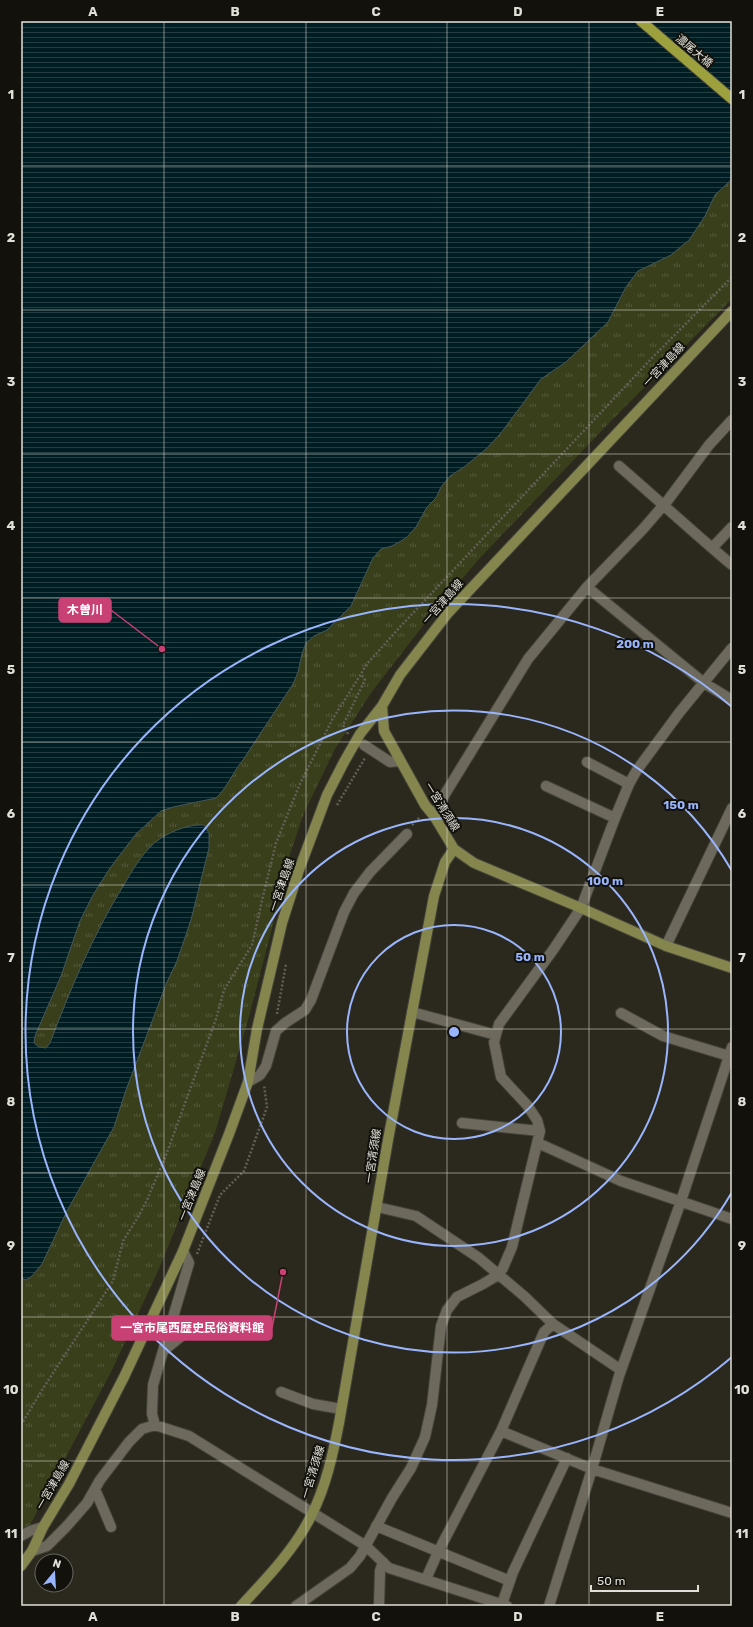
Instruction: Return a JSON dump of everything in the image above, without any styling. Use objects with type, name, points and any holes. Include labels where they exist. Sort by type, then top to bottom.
[{"type":"main road","name":"濃尾大橋","points":[[641,21],[732,99]]},
{"type":"main road","name":"一宮津島線","points":[[21,1566],[32,1551],[43,1527],[69,1484],[121,1384],[183,1251],[248,1082],[257,1029],[282,923],[299,870],[327,795],[344,762],[360,734],[382,706],[400,675],[448,613],[732,311]]},
{"type":"main road","name":"一宮清須線","points":[[241,1606],[295,1544],[313,1514],[330,1467],[388,1140],[434,896],[445,862],[454,849],[384,732],[382,706]]},
{"type":"main road","points":[[454,849],[474,863],[666,946],[732,968]]},
{"type":"street","points":[[431,812],[445,794],[528,659],[587,587],[638,535],[664,505],[709,445],[732,420]]},
{"type":"street","points":[[619,466],[732,565]]},
{"type":"street","points":[[712,548],[732,527]]},
{"type":"street","points":[[587,587],[704,683],[732,700]]},
{"type":"street","points":[[296,1606],[350,1568],[360,1556],[392,1498],[411,1468],[425,1437],[432,1405],[442,1326],[447,1310],[457,1297],[498,1275],[503,1268],[512,1248],[540,1132],[537,1120],[527,1105],[501,1077],[494,1046],[499,1024],[553,950],[581,908],[629,784],[651,749],[732,648]]},
{"type":"street","points":[[368,747],[390,762],[400,761]]},
{"type":"street","points":[[587,762],[629,784]]},
{"type":"street","points":[[546,786],[615,818]]},
{"type":"street","points":[[666,946],[729,822],[732,808]]},
{"type":"street","points":[[248,1082],[260,1076],[266,1066],[276,1031],[285,1023],[305,1010],[311,1000],[344,912],[354,893],[370,872],[407,834]]},
{"type":"street","points":[[412,1012],[496,1035]]},
{"type":"street","points":[[549,1606],[621,1370],[681,1201],[730,1052],[663,1036],[621,1014]]},
{"type":"street","points":[[462,1123],[540,1132]]},
{"type":"street","points":[[538,1143],[621,1181],[732,1220]]},
{"type":"street","points":[[377,1207],[416,1216],[479,1258],[524,1296],[553,1324],[621,1370]]},
{"type":"street","points":[[155,1425],[151,1402],[154,1385],[189,1263],[183,1251]]},
{"type":"street","points":[[426,1579],[438,1552],[501,1431],[544,1332],[553,1324]]},
{"type":"street","points":[[163,1351],[190,1328],[208,1334]]},
{"type":"street","points":[[281,1392],[313,1404],[341,1408]]},
{"type":"street","points":[[32,1551],[47,1546],[66,1527],[87,1503],[128,1442],[142,1429],[155,1425],[189,1436],[366,1546],[389,1568],[504,1605],[510,1581],[567,1458]]},
{"type":"street","points":[[501,1431],[592,1469],[732,1513]]},
{"type":"street","points":[[95,1489],[111,1527]]},
{"type":"street","points":[[376,1526],[510,1581]]},
{"type":"street","points":[[21,1536],[30,1530],[43,1527]]},
{"type":"street","points":[[379,1606],[380,1571],[383,1562]]},
{"type":"path","points":[[21,1425],[113,1281],[123,1241],[147,1200],[166,1155],[216,1020],[224,990],[252,945],[276,843],[296,793],[332,720],[366,666],[400,627],[651,359],[732,277]]},
{"type":"path","points":[[348,734],[343,725],[365,680],[361,674]]},
{"type":"path","points":[[335,812],[368,747]]},
{"type":"path","points":[[407,834],[411,826],[431,812]]},
{"type":"path","points":[[279,1029],[276,1016],[287,961]]},
{"type":"path","points":[[189,1263],[197,1254],[220,1195],[244,1171],[267,1107],[264,1086],[260,1076]]},
{"type":"green space","points":[[732,177],[732,299],[610,422],[479,559],[425,623],[371,693],[335,749],[304,813],[287,863],[274,921],[247,1024],[215,1133],[158,1271],[112,1370],[21,1542],[21,1168],[48,1052],[37,1050],[30,1038],[71,902],[334,598],[612,287],[716,190]]},
{"type":"water","points":[[21,21],[732,21],[732,179],[715,195],[705,216],[689,240],[671,255],[638,271],[626,287],[608,322],[566,362],[541,379],[501,433],[486,449],[464,467],[450,476],[441,487],[436,498],[427,507],[416,527],[406,538],[392,546],[381,549],[373,558],[351,606],[327,630],[314,636],[306,643],[293,684],[220,794],[216,798],[161,811],[136,834],[110,868],[93,895],[80,921],[61,976],[35,1036],[34,1043],[39,1047],[46,1048],[50,1043],[65,1003],[91,945],[111,907],[144,854],[161,838],[182,828],[193,825],[204,825],[209,833],[209,848],[191,920],[177,961],[167,982],[126,1090],[114,1127],[67,1211],[42,1264],[32,1276],[26,1280],[21,1278]]},
{"type":"place","name":"木曽川","points":[[162,649]]},
{"type":"place","name":"一宮市尾西歴史民俗資料館","points":[[283,1272]]}]
